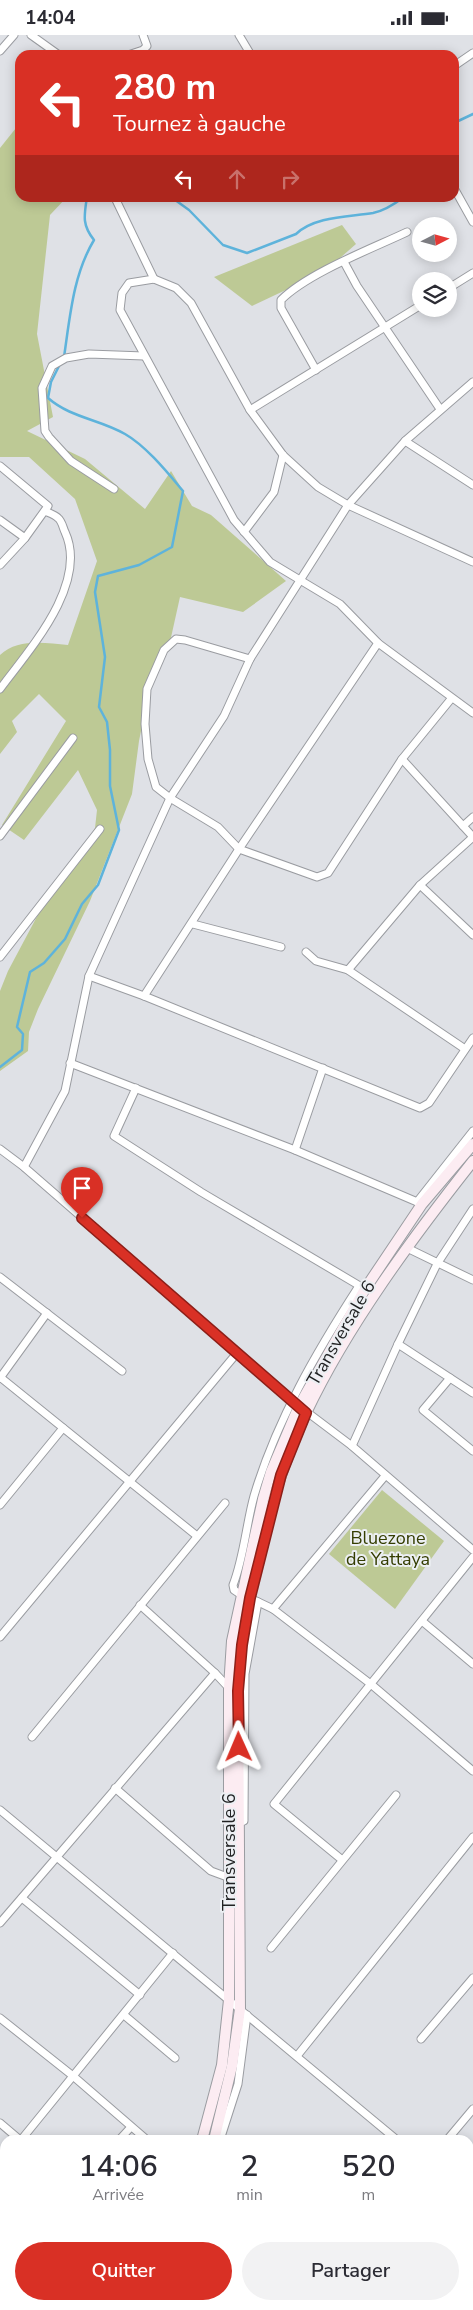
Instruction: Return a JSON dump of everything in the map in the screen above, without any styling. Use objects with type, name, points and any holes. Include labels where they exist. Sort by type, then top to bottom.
[{"type":"main road","name":"Transversale 6","points":[[215,2135],[243,2012],[238,1691],[258,1498],[299,1407],[362,1288],[420,1203],[473,1144]]},
{"type":"main road","name":"Transversale 6","points":[[203,2135],[222,2065],[229,2000],[229,1688],[232,1641],[249,1598],[299,1407],[336,1357],[407,1248],[473,1161]]},
{"type":"street","points":[[0,51],[14,35]]},
{"type":"street","points":[[31,35],[52,50]]},
{"type":"street","points":[[143,35],[147,46],[143,50]]},
{"type":"street","points":[[239,35],[248,50]]},
{"type":"street","points":[[459,63],[473,53]]},
{"type":"street","points":[[459,197],[473,222]]},
{"type":"street","points":[[117,202],[154,279]]},
{"type":"street","points":[[316,369],[281,308],[281,301],[290,291],[344,261],[407,232]]},
{"type":"street","points":[[344,261],[384,327],[440,409]]},
{"type":"street","points":[[457,283],[473,273]]},
{"type":"street","points":[[473,562],[348,505],[318,487],[283,455],[250,410],[191,303],[176,288],[154,279],[130,283],[122,293],[120,310],[234,520],[270,562],[340,604],[378,643],[451,699],[473,713]]},
{"type":"street","points":[[250,410],[412,310]]},
{"type":"street","points":[[114,489],[71,461],[49,437],[45,431],[42,388],[52,366],[66,358],[89,354],[144,356]]},
{"type":"street","points":[[24,1167],[65,1091],[89,976],[170,798],[224,716],[250,659],[348,505],[405,441],[473,382]]},
{"type":"street","points":[[405,441],[473,485]]},
{"type":"street","points":[[244,531],[274,491],[283,455]]},
{"type":"street","points":[[0,466],[48,506],[25,538],[0,565]]},
{"type":"street","points":[[0,689],[43,631],[66,588],[71,563],[69,539],[60,519],[45,511]]},
{"type":"street","points":[[0,521],[25,538]]},
{"type":"street","points":[[250,659],[176,639],[164,650],[148,689],[146,724],[148,759],[156,787],[170,798],[218,827],[239,849],[316,877],[328,873],[402,759],[451,699]]},
{"type":"street","points":[[144,996],[193,924],[239,849],[378,643]]},
{"type":"street","points":[[0,836],[73,738]]},
{"type":"street","points":[[348,970],[420,885],[473,837],[402,759]]},
{"type":"street","points":[[463,826],[473,817]]},
{"type":"street","points":[[0,957],[100,829]]},
{"type":"street","points":[[420,885],[473,935]]},
{"type":"street","points":[[193,924],[281,947]]},
{"type":"street","points":[[306,953],[316,961],[348,970],[465,1049]]},
{"type":"street","points":[[89,976],[144,996],[420,1108],[429,1103],[473,1038]]},
{"type":"street","points":[[70,1063],[295,1150],[420,1203],[473,1131]]},
{"type":"street","points":[[295,1150],[324,1068]]},
{"type":"street","points":[[136,1088],[114,1136],[201,1192],[362,1288]]},
{"type":"street","points":[[0,1149],[24,1167],[299,1407],[352,1446],[473,1550]]},
{"type":"street","points":[[352,1446],[437,1264],[473,1209]]},
{"type":"street","points":[[407,1248],[473,1280]]},
{"type":"street","points":[[0,1277],[122,1371]]},
{"type":"street","points":[[47,1313],[0,1378],[197,1536]]},
{"type":"street","points":[[398,1344],[473,1393]]},
{"type":"street","points":[[0,1637],[237,1353]]},
{"type":"street","points":[[450,1378],[423,1410],[473,1451]]},
{"type":"street","points":[[0,1505],[63,1429]]},
{"type":"street","points":[[273,1609],[385,1476]]},
{"type":"street","points":[[32,1737],[225,1503]]},
{"type":"street","points":[[341,1859],[274,1804],[372,1685],[473,1557]]},
{"type":"street","points":[[249,1598],[273,1609],[372,1685],[473,1771]]},
{"type":"street","points":[[140,1605],[229,1688]]},
{"type":"street","points":[[422,1621],[473,1664]]},
{"type":"street","points":[[0,1923],[58,1858],[115,1788],[215,1673]]},
{"type":"street","points":[[115,1788],[211,1871],[230,1878]]},
{"type":"street","points":[[271,1948],[341,1859],[396,1795]]},
{"type":"street","points":[[0,1810],[391,2135]]},
{"type":"street","points":[[297,2057],[473,1837]]},
{"type":"street","points":[[22,1898],[140,1995]]},
{"type":"street","points":[[25,2135],[124,2015],[172,1953]]},
{"type":"street","points":[[421,2039],[473,1977]]},
{"type":"street","points":[[222,2135],[238,2084],[243,2012]]},
{"type":"street","points":[[124,2015],[175,2058]]},
{"type":"street","points":[[0,2018],[73,2076],[141,2135]]},
{"type":"street","points":[[451,2135],[473,2109]]},
{"type":"street","points":[[0,2123],[15,2135]]},
{"type":"street","points":[[124,2135],[132,2127]]},
{"type":"green space","points":[[15,129],[15,202],[62,202],[50,215],[37,334],[53,417],[27,431],[85,459],[145,509],[171,471],[192,506],[211,515],[286,581],[243,612],[180,597],[170,642],[150,686],[139,741],[132,794],[90,901],[38,1009],[29,1032],[28,1051],[0,1071],[0,991],[8,971],[41,909],[75,864],[95,828],[97,810],[78,770],[24,840],[2,825],[66,721],[39,694],[12,721],[17,732],[0,754],[0,655],[15,646],[23,644],[68,645],[97,561],[75,499],[29,457],[0,457],[0,148]]},
{"type":"green space","points":[[342,225],[356,244],[332,265],[307,280],[252,306],[214,277]]},
{"type":"green space","name":"Bluezone de Yattaya","points":[[382,1490],[444,1541],[395,1609],[329,1554]]},
{"type":"waterway","points":[[459,121],[473,114]]},
{"type":"waterway","points":[[64,357],[77,282],[81,267],[94,240],[87,230],[85,220],[86,202]]},
{"type":"waterway","points":[[178,202],[189,210],[223,245],[247,253],[296,234],[313,224],[333,218],[377,212],[396,202]]},
{"type":"waterway","points":[[0,1067],[22,1050],[23,1034],[17,1027],[30,972],[44,963],[65,939],[82,904],[98,885],[119,830],[110,786],[110,750],[107,722],[99,707],[105,657],[95,592],[98,576],[139,565],[172,547],[183,491],[156,460],[133,439],[115,429],[66,410],[48,398],[51,382],[60,364]]},
{"type":"route","points":[[82,1218],[306,1413],[281,1475],[268,1519],[250,1598],[242,1645],[238,1691],[239,1747]]}]
